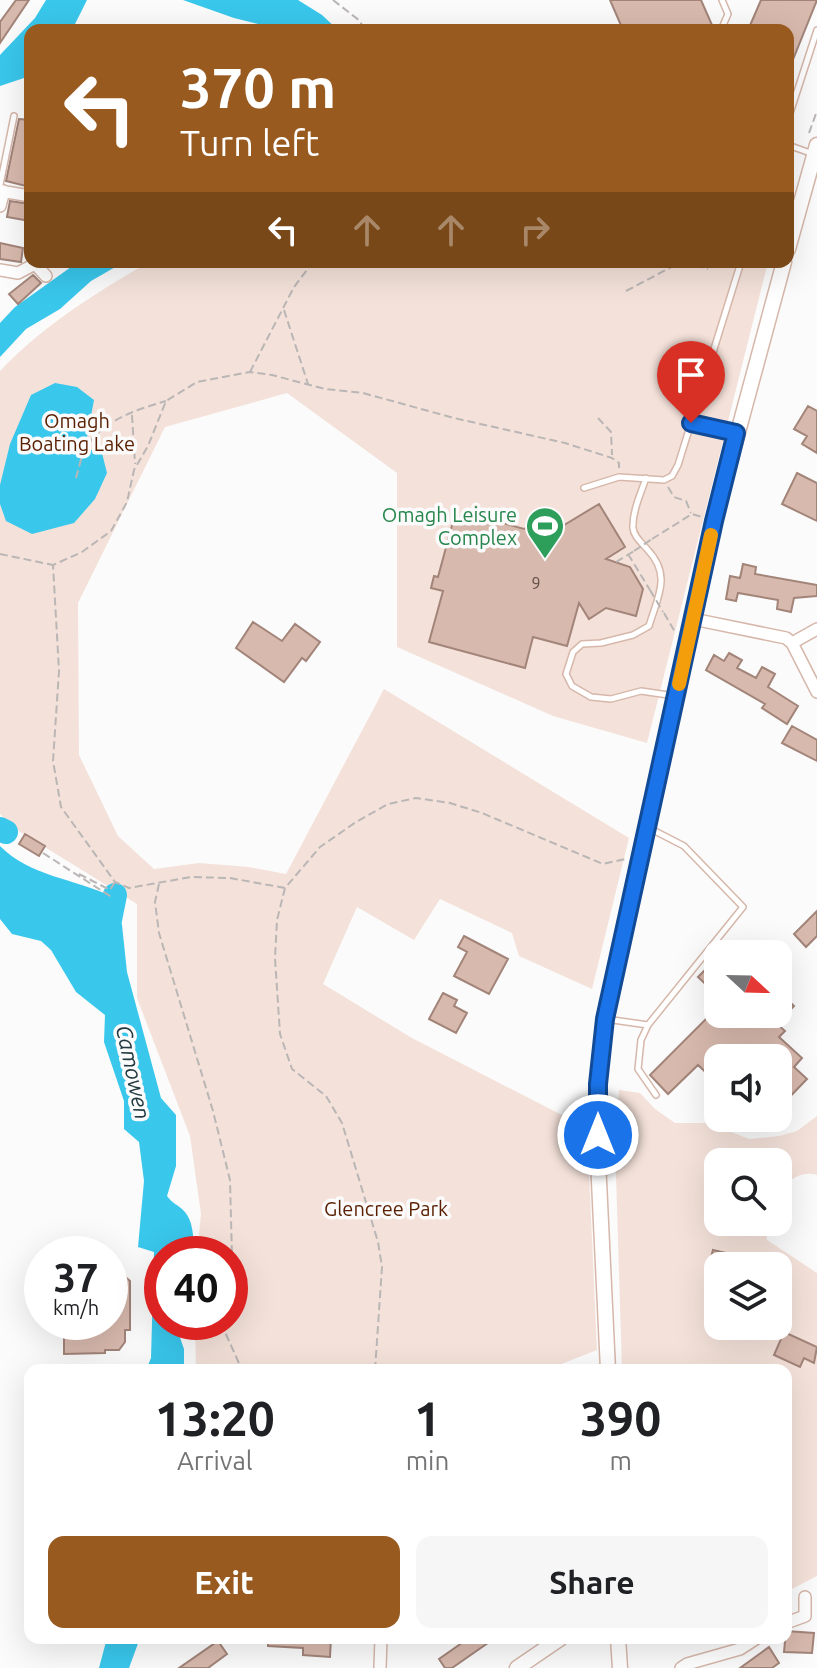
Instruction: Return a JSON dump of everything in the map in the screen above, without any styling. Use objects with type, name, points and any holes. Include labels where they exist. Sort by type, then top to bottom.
[{"type":"street","points":[[794,206],[815,150]]},
{"type":"street","points":[[0,206],[1,189],[24,195]]},
{"type":"street","points":[[0,270],[18,273],[27,268]]},
{"type":"street","points":[[39,268],[46,276]]},
{"type":"street","points":[[608,1364],[598,1160],[598,1084],[605,1019],[714,521],[782,268]]},
{"type":"street","points":[[693,619],[786,638],[792,643],[817,692]]},
{"type":"street","points":[[792,643],[817,629]]},
{"type":"street","points":[[792,1621],[805,1616],[805,1597]]},
{"type":"street","points":[[380,1668],[381,1644]]},
{"type":"street","points":[[517,1668],[552,1644]]},
{"type":"street","points":[[618,1644],[620,1668]]},
{"type":"street","points":[[681,1668],[748,1644]]},
{"type":"lane","points":[[722,0],[728,14],[724,24]]},
{"type":"lane","points":[[794,95],[817,30]]},
{"type":"lane","points":[[1,189],[14,116]]},
{"type":"lane","points":[[794,146],[815,150]]},
{"type":"lane","points":[[584,488],[619,477],[664,480],[672,476],[739,268]]},
{"type":"lane","points":[[691,423],[736,433]]},
{"type":"lane","points":[[646,478],[633,528],[637,539],[650,552],[662,572],[663,582],[649,626],[633,635],[582,644],[573,652],[566,674],[572,686],[591,697],[611,699],[641,691],[676,696]]},
{"type":"lane","points":[[647,827],[684,846],[743,907],[648,1025],[641,1040],[638,1069],[656,1095]]},
{"type":"lane","points":[[605,1019],[648,1025]]},
{"type":"path","points":[[333,0],[361,24]]},
{"type":"path","points":[[250,372],[294,287],[308,268]]},
{"type":"path","points":[[626,291],[670,268]]},
{"type":"path","points":[[283,309],[309,385]]},
{"type":"path","points":[[76,478],[85,448],[101,428],[166,401],[197,382],[250,372],[363,393],[454,418],[565,443],[612,458],[619,463],[619,477]]},
{"type":"path","points":[[0,554],[53,565],[82,552],[111,531],[127,502],[135,468],[166,401]]},
{"type":"path","points":[[132,414],[135,468]]},
{"type":"path","points":[[598,418],[611,432],[612,458]]},
{"type":"path","points":[[664,480],[674,497],[686,501],[692,514],[714,521]]},
{"type":"path","points":[[616,562],[692,514]]},
{"type":"path","points":[[628,554],[686,651]]},
{"type":"path","points":[[53,565],[59,671],[53,761],[61,807],[115,882],[129,888],[191,877],[230,878],[285,888]]},
{"type":"path","points":[[375,1364],[382,1267],[378,1242],[342,1123],[326,1096],[292,1069],[280,1034],[275,958],[277,920],[285,888],[320,847],[356,822],[388,804],[416,798],[450,803],[482,813],[603,864],[641,854]]},
{"type":"path","points":[[43,853],[110,890],[115,882]]},
{"type":"path","points":[[78,874],[113,898]]},
{"type":"path","points":[[159,884],[155,902],[159,933],[209,1097],[230,1180],[231,1236]]},
{"type":"path","points":[[229,1340],[239,1364]]},
{"type":"green space","points":[[139,268],[766,268],[647,743],[553,716],[397,647],[397,473],[287,393],[165,427],[78,603],[79,755],[118,836],[154,869],[199,863],[286,874],[384,689],[629,838],[592,989],[519,956],[512,933],[440,899],[414,940],[357,907],[323,984],[412,1038],[587,1128],[597,1350],[561,1364],[196,1364],[195,1340],[248,1340],[248,1236],[199,1236],[201,1214],[190,1136],[137,998],[137,904],[17,830],[0,814],[0,371],[70,311]]},
{"type":"green space","points":[[619,1090],[640,1093],[675,1123],[704,1123],[704,1132],[731,1132],[749,1139],[797,1131],[817,1116],[817,1175],[805,1174],[792,1180],[792,1148],[704,1148],[704,1236],[767,1236],[767,1240],[785,1252],[704,1252],[704,1340],[792,1340],[792,1256],[817,1273],[817,1576],[792,1589],[792,1364],[622,1364],[615,1143]]},
{"type":"water","points":[[46,0],[87,0],[75,24],[29,24]]},
{"type":"water","points":[[183,0],[298,0],[332,24],[258,24]]},
{"type":"water","points":[[24,30],[24,78],[0,86],[0,55]]},
{"type":"water","points":[[70,268],[114,268],[91,281],[60,309],[26,329],[0,357],[0,323],[15,307]]},
{"type":"water","points":[[55,383],[77,387],[94,400],[85,448],[102,453],[107,473],[95,499],[74,523],[32,534],[6,521],[0,504],[0,485],[10,444],[31,395]]},
{"type":"water","name":"Camowen","points":[[0,846],[38,871],[111,896],[122,925],[127,972],[161,1098],[176,1115],[176,1166],[167,1196],[186,1213],[193,1236],[144,1236],[144,1249],[138,1247],[144,1181],[139,1142],[124,1129],[124,1101],[104,1042],[105,1015],[76,992],[51,950],[41,941],[12,934],[0,919]]},
{"type":"water","points":[[152,1340],[181,1340],[184,1364],[148,1364]]},
{"type":"water","points":[[105,1644],[138,1644],[129,1668],[99,1668]]},
{"type":"building","points":[[16,0],[29,0],[0,43],[0,22]]},
{"type":"building","points":[[610,0],[701,0],[712,24],[620,24]]},
{"type":"building","points":[[761,0],[817,0],[794,57],[794,24],[751,24]]},
{"type":"building","points":[[19,119],[24,119],[24,186],[6,181]]},
{"type":"building","points":[[10,201],[24,203],[24,220],[7,217]]},
{"type":"building","points":[[0,243],[23,248],[21,262],[0,259]]},
{"type":"building","points":[[33,275],[41,283],[18,304],[9,294]]},
{"type":"building","points":[[808,406],[817,411],[817,453],[802,444],[807,436],[794,429]]},
{"type":"building","points":[[797,473],[817,483],[817,521],[782,504]]},
{"type":"building","name":"Omagh Leisure Complex","points":[[599,504],[625,547],[606,559],[630,567],[643,589],[636,616],[606,608],[589,619],[579,603],[567,646],[533,637],[525,668],[429,642],[443,591],[431,588],[434,576],[438,577],[454,518],[469,522],[471,514],[524,529],[537,521],[546,536]]},
{"type":"building","points":[[743,564],[756,567],[755,574],[817,585],[817,596],[794,598],[791,612],[777,609],[778,600],[738,593],[736,601],[726,599],[730,576],[740,578]]},
{"type":"building","points":[[253,622],[282,641],[295,624],[320,642],[306,661],[302,658],[284,682],[236,648]]},
{"type":"building","points":[[729,653],[742,660],[737,668],[756,678],[762,667],[775,674],[768,687],[798,706],[787,724],[762,708],[765,704],[706,670],[714,655],[724,661]]},
{"type":"building","points":[[792,726],[817,740],[817,761],[782,743]]},
{"type":"building","points":[[25,834],[45,846],[39,856],[19,844]]},
{"type":"building","points":[[817,911],[817,936],[806,947],[794,934]]},
{"type":"building","points":[[464,936],[508,959],[489,994],[454,976],[467,952],[458,947]]},
{"type":"building","points":[[443,993],[457,1000],[454,1006],[467,1013],[456,1033],[429,1019]]},
{"type":"building","points":[[704,1021],[704,1028],[782,1028],[785,1031],[779,1037],[787,1044],[704,1044],[704,1071],[698,1065],[668,1094],[650,1075]]},
{"type":"building","points":[[792,1049],[802,1058],[794,1067],[807,1079],[792,1095]]},
{"type":"building","points":[[128,1279],[130,1281],[128,1330]]},
{"type":"building","points":[[792,1336],[817,1347],[814,1363],[804,1358],[800,1367],[774,1355],[781,1340],[792,1340]]},
{"type":"building","points":[[64,1340],[125,1340],[119,1350],[64,1354]]},
{"type":"building","points":[[792,1631],[814,1633],[812,1653],[784,1652],[785,1644],[792,1644]]},
{"type":"building","points":[[214,1644],[220,1644],[227,1654],[208,1668],[179,1668]]},
{"type":"building","points":[[331,1644],[330,1657],[303,1655],[303,1648],[268,1646]]},
{"type":"building","points":[[460,1644],[486,1644],[452,1668],[445,1668],[439,1659]]},
{"type":"building","points":[[769,1647],[779,1663],[772,1668],[740,1668]]},
{"type":"waterway","points":[[0,829],[6,832]]},
{"type":"waterway","points":[[107,935],[115,895]]},
{"type":"slow traffic","points":[[679,684],[711,535]]},
{"type":"place","name":"Omagh Leisure Complex","points":[[545,560]]},
{"type":"route","points":[[598,1135],[598,1084],[605,1019],[736,433],[691,423]]},
{"type":"park label","name":"Omagh Boating Lake","points":[[77,432]]},
{"type":"park label","name":"Glencree Park","points":[[386,1208]]}]
